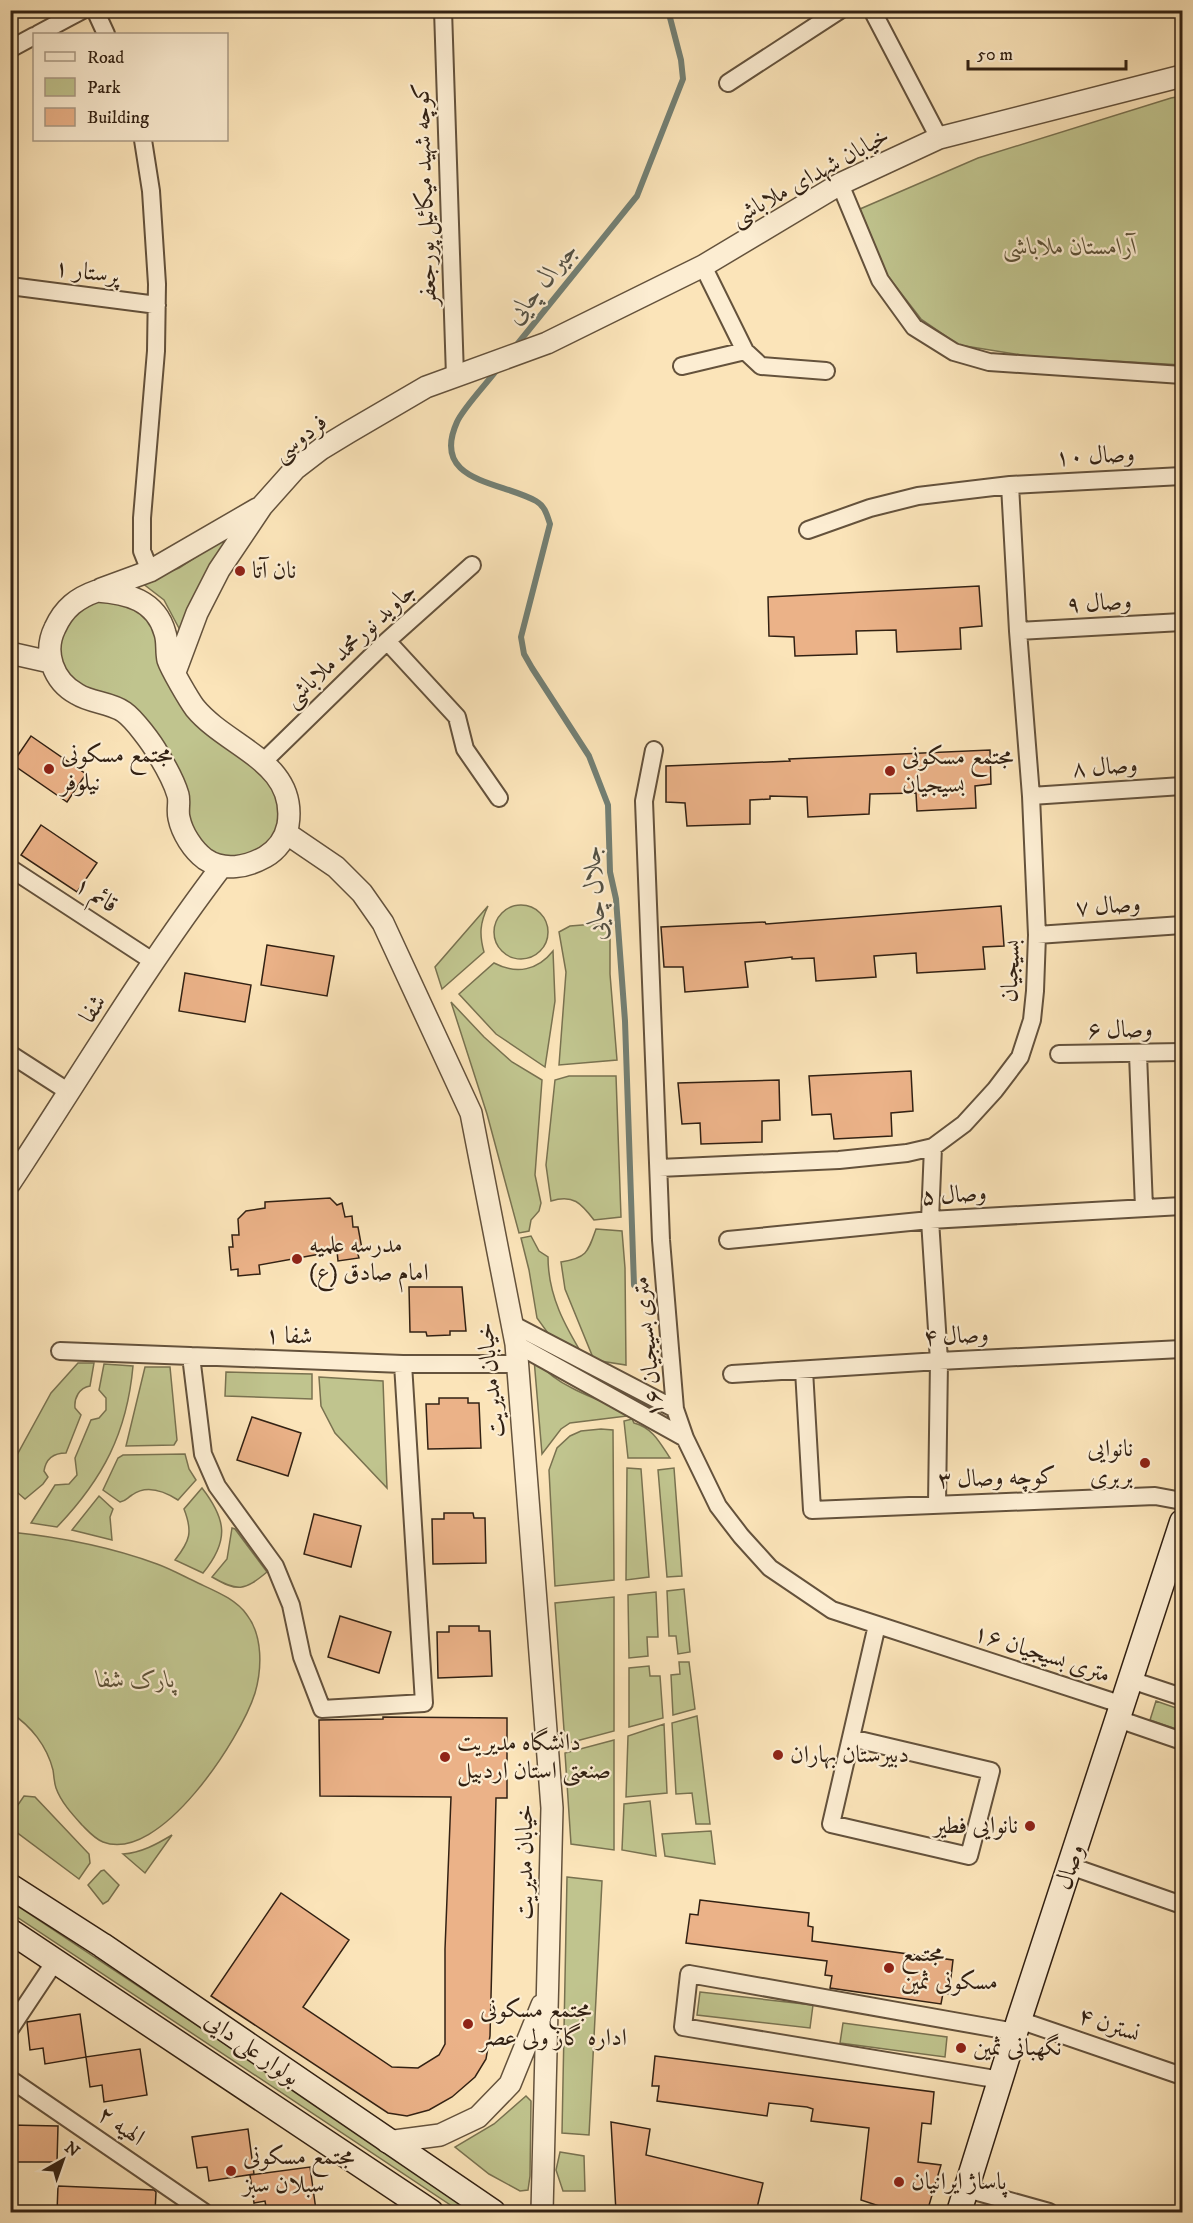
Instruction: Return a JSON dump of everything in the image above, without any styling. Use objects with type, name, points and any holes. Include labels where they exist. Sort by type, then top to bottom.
[{"type":"main road","name":"وصال","points":[[959,2212],[1017,2026],[1182,1522]]},
{"type":"main road","name":"بولوار علی دایی","points":[[10,1886],[102,1945],[387,2142],[493,2212]]},
{"type":"main road","name":"بولوار علی دایی","points":[[10,1931],[428,2211]]},
{"type":"street","points":[[39,33],[64,15],[83,10]]},
{"type":"street","points":[[95,10],[106,33]]},
{"type":"street","name":"کوچه شهید میکائیل پورجعفر","points":[[443,10],[455,376]]},
{"type":"street","points":[[728,83],[840,10]]},
{"type":"street","points":[[872,10],[939,138]]},
{"type":"street","points":[[10,49],[33,37]]},
{"type":"street","name":"خیابان شهدای ملاباشی","points":[[547,343],[703,266],[840,184],[939,138],[1182,76]]},
{"type":"street","points":[[142,141],[151,191],[157,305],[156,351],[142,518],[142,551],[150,571]]},
{"type":"street","points":[[840,184],[880,280],[914,327],[954,352],[989,362],[1182,375]]},
{"type":"street","points":[[703,266],[745,351],[761,366],[826,371]]},
{"type":"street","name":"پرستار ۱","points":[[10,286],[157,305]]},
{"type":"street","name":"فردوسی","points":[[175,672],[197,613],[214,579],[262,506],[295,470],[321,449],[426,387],[547,343]]},
{"type":"street","points":[[682,366],[745,351]]},
{"type":"street","name":"وصال ۱۰","points":[[808,530],[870,508],[918,496],[1010,485],[1182,476]]},
{"type":"street","name":"بسیجیان","points":[[659,1168],[838,1160],[907,1153],[933,1147],[964,1124],[995,1090],[1020,1057],[1032,1020],[1037,935],[1031,796],[1018,631],[1010,485]]},
{"type":"street","points":[[97,591],[130,595],[156,616],[166,635],[168,661],[195,708],[230,739],[263,762],[283,784],[288,797],[290,814],[286,833],[278,847],[256,862],[239,867],[222,866],[206,860],[192,848],[179,818],[179,798],[157,752],[126,713],[77,694],[61,679],[50,662],[49,640],[62,613],[83,596],[150,571],[262,506]]},
{"type":"street","name":"جاوید نورمحمد ملاباشی","points":[[263,762],[387,640],[472,565]]},
{"type":"street","name":"وصال ۹","points":[[1018,631],[1182,622]]},
{"type":"street","points":[[387,640],[457,717],[465,749],[499,798]]},
{"type":"street","points":[[10,653],[50,662]]},
{"type":"street","name":"۱۶ متری بسیجیان","points":[[654,750],[644,801],[661,1240],[675,1409],[685,1438],[718,1506],[770,1568],[832,1610],[1120,1712],[1182,1741]]},
{"type":"street","name":"وصال ۸","points":[[1031,796],[1182,786]]},
{"type":"street","name":"خیابان مدیریت","points":[[286,833],[336,867],[362,893],[383,923],[471,1113],[515,1344],[552,1808],[542,2212]]},
{"type":"street","name":"شفا","points":[[10,1184],[154,962],[222,866]]},
{"type":"street","name":"قائم ۱","points":[[10,868],[154,962]]},
{"type":"street","name":"وصال ۷","points":[[1037,935],[1182,925]]},
{"type":"street","name":"وصال ۶","points":[[1059,1054],[1182,1052]]},
{"type":"street","points":[[10,1054],[69,1092]]},
{"type":"street","points":[[1138,1054],[1144,1208]]},
{"type":"street","points":[[933,1147],[930,1220],[939,1361],[937,1504]]},
{"type":"street","name":"وصال ۵","points":[[728,1240],[930,1220],[1182,1206]]},
{"type":"street","points":[[515,1344],[675,1409]]},
{"type":"street","points":[[515,1344],[685,1438]]},
{"type":"street","name":"شفا ۱","points":[[60,1351],[403,1364],[515,1344]]},
{"type":"street","name":"وصال ۴","points":[[732,1374],[939,1361],[1182,1350]]},
{"type":"street","points":[[191,1356],[203,1454],[217,1486],[275,1566],[291,1605],[303,1657],[322,1709],[424,1703],[403,1364]]},
{"type":"street","name":"کوچه وصال ۳","points":[[804,1370],[812,1510],[1155,1496],[1182,1501]]},
{"type":"street","points":[[851,1738],[991,1771],[969,1856],[831,1824],[877,1625]]},
{"type":"street","points":[[1131,1680],[1182,1697]]},
{"type":"street","points":[[1070,1866],[1182,1905]]},
{"type":"street","points":[[10,2029],[56,1960]]},
{"type":"street","name":"نسترن ۴","points":[[1000,2080],[683,2027],[689,1974],[1017,2026],[1182,2076]]},
{"type":"street","name":"خیابان مدیریت","points":[[387,2142],[440,2135],[477,2117],[510,2084],[549,1988]]},
{"type":"street","name":"الهیه ۲","points":[[10,2079],[204,2212]]},
{"type":"street","points":[[967,2189],[1049,2212]]},
{"type":"green space","name":"آرامستان ملاباشی","points":[[1182,96],[1182,365],[1028,356],[959,345],[921,319],[887,275],[860,209],[978,158]]},
{"type":"green space","points":[[236,531],[181,632],[164,600],[142,583],[179,568]]},
{"type":"green space","points":[[128,600],[157,626],[163,663],[275,778],[282,828],[259,855],[224,861],[193,844],[161,751],[84,693],[56,664],[61,629],[86,601]]},
{"type":"green space","points":[[521,905],[531,907],[540,913],[546,922],[548,932],[546,942],[540,951],[531,957],[521,959],[511,957],[502,951],[496,942],[494,932],[496,922],[502,913],[511,907]]},
{"type":"green space","points":[[488,906],[481,929],[484,952],[442,989],[435,967]]},
{"type":"green space","points":[[607,923],[610,935],[610,974],[617,1060],[559,1065],[566,972],[559,932],[570,926]]},
{"type":"green space","points":[[553,951],[555,1001],[545,1067],[496,1034],[459,994],[494,963],[511,969],[526,969],[541,963]]},
{"type":"green space","points":[[451,1002],[484,1037],[512,1062],[542,1080],[535,1175],[541,1203],[539,1211],[531,1220],[529,1231],[519,1233],[487,1114]]},
{"type":"green space","points":[[569,1076],[616,1076],[621,1217],[594,1220],[585,1209],[571,1199],[551,1201],[546,1165],[555,1080]]},
{"type":"green space","points":[[596,1229],[622,1231],[625,1268],[626,1365],[594,1360],[565,1289],[561,1262],[585,1253]]},
{"type":"green space","points":[[531,1236],[539,1251],[548,1257],[554,1298],[585,1359],[550,1336],[537,1318],[521,1238]]},
{"type":"green space","points":[[534,1359],[561,1382],[627,1416],[570,1423],[561,1429],[542,1454]]},
{"type":"green space","points":[[78,1363],[94,1363],[90,1386],[80,1391],[75,1401],[75,1408],[81,1415],[66,1453],[54,1455],[49,1460],[44,1471],[48,1477],[25,1499],[11,1487],[11,1466],[51,1393]]},
{"type":"green space","points":[[104,1364],[133,1366],[125,1413],[110,1454],[87,1491],[57,1527],[31,1523],[55,1485],[69,1484],[77,1475],[75,1458],[91,1420],[99,1418],[106,1410],[106,1398],[99,1390]]},
{"type":"green space","points":[[145,1367],[170,1367],[177,1440],[174,1445],[126,1446]]},
{"type":"green space","points":[[226,1372],[312,1374],[312,1399],[225,1396]]},
{"type":"green space","points":[[319,1377],[383,1381],[387,1488],[335,1433],[321,1406]]},
{"type":"green space","points":[[632,1419],[634,1423],[651,1432],[670,1458],[628,1458],[624,1421]]},
{"type":"green space","points":[[613,1430],[614,1580],[555,1586],[549,1470],[557,1448],[570,1436],[581,1431]]},
{"type":"green space","points":[[185,1454],[189,1469],[196,1480],[178,1500],[149,1489],[120,1502],[103,1490],[118,1458],[123,1455]]},
{"type":"green space","points":[[627,1468],[641,1469],[649,1577],[626,1580]]},
{"type":"green space","points":[[674,1468],[682,1576],[667,1577],[658,1470]]},
{"type":"green space","points":[[202,1488],[216,1510],[222,1530],[218,1550],[203,1573],[175,1560],[187,1542],[189,1530],[184,1509]]},
{"type":"green space","points":[[99,1496],[113,1509],[110,1517],[112,1540],[72,1530]]},
{"type":"green space","points":[[232,1528],[267,1572],[252,1583],[241,1587],[228,1585],[212,1577],[227,1559]]},
{"type":"green space","name":"پارک شفا","points":[[10,1532],[85,1544],[157,1564],[231,1600],[247,1615],[256,1633],[260,1663],[255,1693],[247,1713],[216,1766],[195,1793],[172,1816],[149,1834],[125,1844],[103,1842],[97,1839],[74,1817],[55,1786],[53,1770],[47,1753],[31,1730],[11,1713]]},
{"type":"green space","points":[[684,1589],[690,1652],[678,1654],[676,1636],[669,1636],[667,1591]]},
{"type":"green space","points":[[656,1592],[658,1637],[647,1637],[648,1656],[629,1658],[628,1595]]},
{"type":"green space","points":[[614,1597],[614,1731],[565,1744],[555,1603]]},
{"type":"green space","points":[[679,1662],[689,1662],[695,1709],[673,1715],[671,1675],[680,1674]]},
{"type":"green space","points":[[649,1666],[650,1676],[660,1676],[663,1718],[629,1727],[629,1668]]},
{"type":"green space","points":[[1156,1701],[1182,1710],[1182,1731],[1150,1720]]},
{"type":"green space","points":[[697,1716],[710,1824],[696,1824],[692,1793],[676,1794],[672,1723]]},
{"type":"green space","points":[[664,1724],[667,1793],[626,1797],[628,1736]]},
{"type":"green space","points":[[614,1740],[614,1850],[571,1844],[565,1753]]},
{"type":"green space","points":[[24,1796],[35,1797],[89,1854],[90,1863],[79,1879],[11,1828],[11,1815]]},
{"type":"green space","points":[[650,1801],[656,1856],[622,1850],[624,1804]]},
{"type":"green space","points":[[711,1831],[715,1864],[665,1856],[662,1834]]},
{"type":"green space","points":[[172,1835],[145,1873],[123,1854],[155,1845]]},
{"type":"green space","points":[[104,1870],[119,1885],[108,1901],[103,1904],[88,1885]]},
{"type":"green space","points":[[567,1877],[602,1881],[589,2135],[562,2133]]},
{"type":"green space","points":[[10,1901],[478,2212],[461,2212],[11,1913]]},
{"type":"green space","points":[[700,1992],[813,2005],[810,2028],[697,2015]]},
{"type":"green space","points":[[843,2023],[947,2037],[945,2057],[840,2043]]},
{"type":"green space","points":[[526,2096],[531,2101],[530,2176],[528,2190],[520,2191],[489,2174],[455,2147],[494,2124]]},
{"type":"green space","points":[[560,2152],[584,2156],[585,2191],[563,2191],[556,2170]]},
{"type":"building","points":[[979,586],[982,626],[960,628],[961,649],[897,652],[896,630],[856,631],[857,654],[795,656],[794,637],[769,636],[768,597]]},
{"type":"building","name":"مجتمع مسکونی نیلوفر","points":[[31,736],[86,774],[67,802],[12,764]]},
{"type":"building","name":"مجتمع مسکونی بسیجیان","points":[[990,750],[991,784],[975,786],[976,808],[917,811],[916,793],[870,794],[869,814],[808,817],[807,797],[770,796],[770,799],[750,800],[750,824],[687,826],[685,803],[666,802],[666,766]]},
{"type":"building","points":[[41,825],[97,863],[77,892],[21,855]]},
{"type":"building","points":[[1001,906],[1004,946],[983,947],[985,969],[917,973],[916,953],[874,956],[876,977],[816,981],[814,958],[792,959],[792,957],[745,962],[748,987],[685,992],[683,967],[664,967],[661,927],[765,922],[766,924]]},
{"type":"building","points":[[267,945],[334,956],[327,996],[261,985]]},
{"type":"building","points":[[185,973],[251,985],[245,1022],[179,1011]]},
{"type":"building","points":[[911,1071],[913,1111],[891,1113],[892,1136],[834,1139],[831,1114],[812,1115],[809,1076]]},
{"type":"building","points":[[779,1080],[780,1120],[762,1121],[762,1142],[701,1144],[700,1123],[682,1124],[678,1083]]},
{"type":"building","points":[[330,1198],[337,1205],[342,1203],[345,1217],[352,1216],[353,1227],[358,1227],[362,1249],[357,1251],[359,1258],[338,1261],[337,1251],[259,1265],[260,1274],[238,1276],[238,1269],[231,1270],[229,1247],[233,1247],[232,1235],[239,1235],[238,1219],[246,1211],[265,1208],[265,1202]]},
{"type":"building","points":[[409,1287],[462,1287],[466,1331],[450,1331],[450,1335],[427,1336],[426,1332],[410,1332]]},
{"type":"building","points":[[439,1398],[468,1398],[468,1403],[479,1403],[481,1448],[428,1449],[426,1404],[439,1404]]},
{"type":"building","points":[[252,1417],[301,1433],[288,1476],[237,1460]]},
{"type":"building","points":[[444,1513],[473,1513],[474,1518],[485,1518],[486,1563],[433,1564],[432,1519],[444,1519]]},
{"type":"building","points":[[314,1514],[361,1526],[351,1567],[304,1554]]},
{"type":"building","points":[[340,1616],[391,1632],[379,1673],[328,1657]]},
{"type":"building","points":[[449,1626],[479,1626],[479,1631],[490,1631],[492,1676],[438,1678],[437,1632],[449,1632]]},
{"type":"building","points":[[383,1717],[507,1718],[507,1798],[496,1798],[490,2036],[486,2059],[475,2077],[452,2097],[429,2110],[407,2116],[388,2113],[211,1996],[281,1893],[349,1940],[303,2007],[392,2067],[418,2068],[439,2055],[445,2044],[445,1949],[451,1797],[320,1796],[319,1720],[383,1719]]},
{"type":"building","points":[[700,1900],[809,1913],[808,1926],[813,1927],[812,1941],[953,1960],[949,1994],[943,1993],[941,2004],[830,1988],[832,1976],[825,1975],[827,1961],[686,1943],[690,1914],[698,1915]]},
{"type":"building","points":[[80,2014],[86,2057],[45,2064],[43,2048],[30,2050],[27,2022]]},
{"type":"building","points":[[140,2049],[147,2095],[104,2102],[102,2085],[90,2087],[86,2057]]},
{"type":"building","points":[[655,2056],[934,2092],[931,2124],[922,2123],[918,2162],[941,2165],[927,2212],[897,2212],[861,2200],[869,2128],[811,2121],[813,2109],[807,2107],[769,2103],[767,2116],[657,2101],[659,2086],[652,2086]]},
{"type":"building","points":[[611,2122],[650,2129],[646,2155],[763,2183],[756,2212],[616,2212]]},
{"type":"building","points":[[10,2125],[58,2126],[57,2162],[10,2162]]},
{"type":"building","points":[[248,2129],[254,2174],[209,2181],[207,2167],[197,2168],[192,2137]]},
{"type":"building","points":[[310,2167],[316,2210],[267,2212],[265,2201],[254,2203],[250,2175]]},
{"type":"building","points":[[58,2186],[154,2190],[156,2192],[155,2212],[57,2212]]},
{"type":"waterway","name":"جیرال چایی","points":[[515,347],[637,196],[683,79],[681,60],[668,10]]},
{"type":"waterway","name":"جلال چایی","points":[[499,367],[457,422],[451,442],[453,457],[461,468],[473,476],[521,494],[542,505],[550,524],[521,637],[524,654],[589,756],[608,805],[610,872],[616,899],[625,1021],[634,1285]]},
{"type":"place","name":"نان آتا","points":[[240,571]]},
{"type":"place","name":"مجتمع مسکونی نیلوفر","points":[[49,769]]},
{"type":"place","name":"مجتمع مسکونی بسیجیان","points":[[890,771]]},
{"type":"place","name":"مدرسه علمیه امام صادق (ع)","points":[[297,1259]]},
{"type":"place","name":"نانوایی بربری","points":[[1145,1463]]},
{"type":"place","name":"دبیرستان بهاران","points":[[778,1755]]},
{"type":"place","name":"دانشگاه مدیریت صنعتی استان اردبیل","points":[[445,1757]]},
{"type":"place","name":"نانوایی فطیر","points":[[1030,1826]]},
{"type":"place","name":"مجتمع مسکونی ثمین","points":[[889,1968]]},
{"type":"place","name":"مجتمع مسکونی اداره گاز ولی عصر","points":[[468,2024]]},
{"type":"place","name":"نگهبانی ثمین","points":[[961,2048]]},
{"type":"place","name":"مجتمع مسکونی سبلان سبز","points":[[231,2171]]},
{"type":"place","name":"پاساژ ایرانیان","points":[[899,2182]]}]
